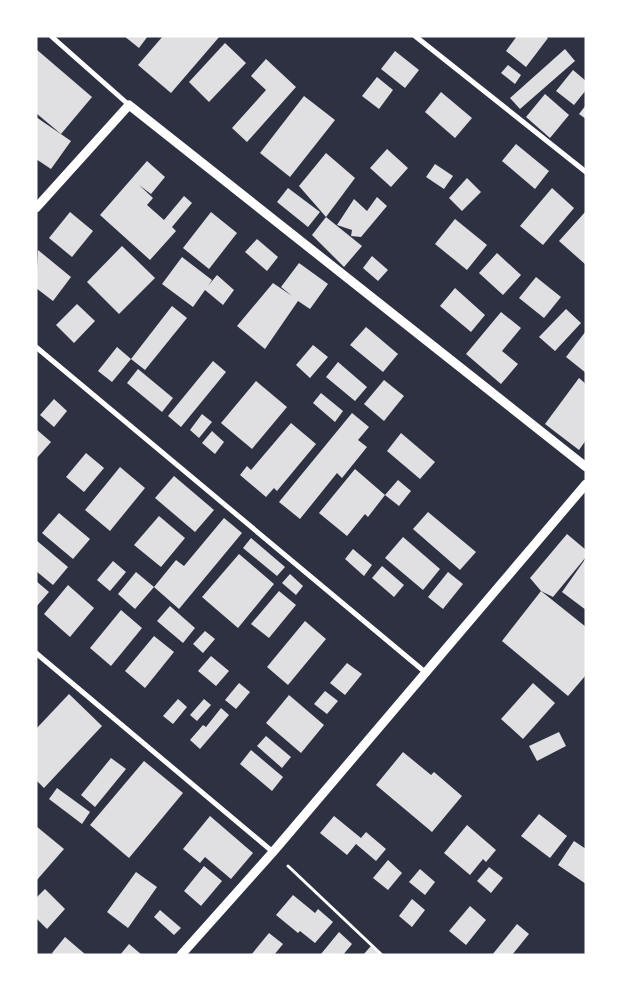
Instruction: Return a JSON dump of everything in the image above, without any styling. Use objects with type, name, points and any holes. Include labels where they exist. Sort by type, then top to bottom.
[{"type":"street","points":[[52,36],[129,105],[586,467]]},
{"type":"street","points":[[415,36],[586,172]]},
{"type":"street","points":[[36,208],[129,105]]},
{"type":"street","points":[[36,347],[425,672]]},
{"type":"street","points":[[181,955],[273,852],[586,484]]},
{"type":"street","points":[[36,653],[273,852]]},
{"type":"path","points":[[273,852],[382,955]]},
{"type":"building","points":[[124,36],[148,36],[139,48]]},
{"type":"building","points":[[163,36],[220,36],[171,93],[138,65]]},
{"type":"building","points":[[517,36],[545,36],[548,38],[526,67],[506,51]]},
{"type":"building","points":[[225,43],[246,63],[209,102],[189,82]]},
{"type":"building","points":[[36,49],[92,97],[61,134],[36,113]]},
{"type":"building","points":[[565,49],[575,61],[520,109],[510,98]]},
{"type":"building","points":[[395,51],[419,70],[405,88],[381,69]]},
{"type":"building","points":[[266,59],[296,87],[247,142],[232,128],[266,90],[251,76]]},
{"type":"building","points":[[508,65],[521,75],[515,84],[501,73]]},
{"type":"building","points":[[573,70],[586,81],[586,90],[574,105],[556,91]]},
{"type":"building","points":[[377,77],[393,90],[379,109],[362,96]]},
{"type":"building","points":[[441,92],[472,118],[455,138],[425,112]]},
{"type":"building","points":[[545,94],[569,115],[550,138],[526,117]]},
{"type":"building","points":[[304,96],[335,120],[290,177],[260,153]]},
{"type":"building","points":[[586,105],[586,119],[579,114]]},
{"type":"building","points":[[36,117],[71,141],[51,169],[36,159]]},
{"type":"building","points":[[516,144],[549,171],[535,189],[502,161]]},
{"type":"building","points":[[387,149],[408,168],[391,187],[370,168]]},
{"type":"building","points":[[326,153],[355,178],[326,217],[299,186]]},
{"type":"building","points":[[147,161],[165,177],[151,194],[139,185],[153,198],[147,205],[164,220],[184,196],[192,203],[172,227],[176,231],[150,260],[100,215]]},
{"type":"building","points":[[435,164],[453,176],[444,189],[426,177]]},
{"type":"building","points":[[467,178],[481,192],[462,211],[449,198]]},
{"type":"building","points":[[288,188],[320,212],[308,227],[277,202]]},
{"type":"building","points":[[552,188],[574,208],[543,245],[520,226]]},
{"type":"building","points":[[377,197],[387,206],[361,237],[351,236],[352,230],[337,225],[354,199],[367,211]]},
{"type":"building","points":[[586,211],[586,265],[559,241]]},
{"type":"building","points":[[70,212],[93,231],[72,257],[49,238]]},
{"type":"building","points":[[211,212],[237,233],[209,269],[183,248]]},
{"type":"building","points":[[326,217],[362,246],[344,267],[312,235]]},
{"type":"building","points":[[455,219],[487,245],[467,270],[435,244]]},
{"type":"building","points":[[257,239],[278,257],[267,271],[245,252]]},
{"type":"building","points":[[122,246],[155,278],[119,314],[87,282]]},
{"type":"building","points":[[38,250],[71,277],[53,301],[36,288]]},
{"type":"building","points":[[497,253],[521,275],[503,295],[479,273]]},
{"type":"building","points":[[372,256],[388,270],[378,281],[363,268]]},
{"type":"building","points":[[182,257],[212,280],[208,286],[217,275],[234,290],[223,305],[205,290],[193,307],[162,284]]},
{"type":"building","points":[[299,263],[328,284],[310,309],[298,301],[265,349],[237,326],[273,283],[292,296],[281,287]]},
{"type":"building","points":[[536,277],[561,297],[544,318],[519,298]]},
{"type":"building","points":[[455,288],[485,315],[471,332],[440,306]]},
{"type":"building","points":[[77,304],[95,321],[74,343],[56,325]]},
{"type":"building","points":[[172,306],[187,318],[145,370],[131,359]]},
{"type":"building","points":[[566,309],[581,323],[555,351],[539,337]]},
{"type":"building","points":[[501,312],[521,328],[502,351],[518,364],[501,384],[466,354]]},
{"type":"building","points":[[366,327],[398,354],[383,372],[350,345]]},
{"type":"building","points":[[586,331],[586,373],[566,357]]},
{"type":"building","points":[[313,345],[328,357],[310,378],[296,365]]},
{"type":"building","points":[[117,347],[131,359],[112,382],[98,371]]},
{"type":"building","points":[[213,361],[226,372],[181,427],[168,416]]},
{"type":"building","points":[[338,362],[367,387],[355,401],[326,377]]},
{"type":"building","points":[[138,369],[173,398],[162,412],[127,383]]},
{"type":"building","points":[[579,378],[586,384],[586,440],[579,450],[545,424]]},
{"type":"building","points":[[384,380],[404,396],[384,421],[364,404]]},
{"type":"building","points":[[256,381],[287,407],[252,449],[221,423]]},
{"type":"building","points":[[321,393],[343,411],[335,422],[313,403]]},
{"type":"building","points":[[54,399],[67,411],[54,427],[40,415]]},
{"type":"building","points":[[352,413],[369,427],[358,440],[367,447],[342,478],[337,473],[300,519],[279,502]]},
{"type":"building","points":[[202,414],[212,422],[199,438],[190,430]]},
{"type":"building","points":[[291,423],[316,444],[277,491],[274,488],[266,497],[240,475],[247,466],[251,470]]},
{"type":"building","points":[[36,429],[51,442],[36,459]]},
{"type":"building","points":[[212,431],[224,442],[215,454],[202,443]]},
{"type":"building","points":[[401,433],[435,462],[420,479],[387,451]]},
{"type":"building","points":[[86,453],[104,468],[84,492],[66,477]]},
{"type":"building","points":[[120,467],[145,488],[110,531],[85,510]]},
{"type":"building","points":[[355,469],[385,495],[368,517],[365,514],[347,536],[319,513]]},
{"type":"building","points":[[174,476],[214,510],[195,532],[155,498]]},
{"type":"building","points":[[398,480],[411,491],[399,506],[385,495]]},
{"type":"building","points":[[428,512],[476,552],[460,570],[413,529]]},
{"type":"building","points":[[59,513],[90,539],[73,559],[42,533]]},
{"type":"building","points":[[159,516],[185,538],[161,567],[134,545]]},
{"type":"building","points":[[224,518],[242,533],[179,609],[154,587],[176,560],[184,566]]},
{"type":"building","points":[[567,534],[586,550],[586,557],[553,597],[541,591],[530,578]]},
{"type":"building","points":[[403,537],[440,569],[423,590],[385,558]]},
{"type":"building","points":[[251,538],[285,567],[277,576],[243,548]]},
{"type":"building","points":[[36,540],[68,567],[53,585],[36,571]]},
{"type":"building","points":[[353,549],[372,565],[364,576],[345,559]]},
{"type":"building","points":[[239,554],[274,584],[238,628],[202,597]]},
{"type":"building","points":[[586,558],[586,610],[562,592]]},
{"type":"building","points":[[113,561],[126,572],[110,591],[97,580]]},
{"type":"building","points":[[382,566],[404,585],[394,597],[372,578]]},
{"type":"building","points":[[136,572],[154,587],[135,609],[118,594]]},
{"type":"building","points":[[448,572],[463,584],[443,609],[428,597]]},
{"type":"building","points":[[290,574],[303,586],[296,595],[282,583]]},
{"type":"building","points":[[36,581],[49,592],[36,607]]},
{"type":"building","points":[[68,585],[94,608],[70,637],[44,614]]},
{"type":"building","points":[[279,591],[296,605],[269,638],[251,624]]},
{"type":"building","points":[[541,591],[586,627],[586,675],[568,696],[502,641]]},
{"type":"building","points":[[170,606],[195,628],[183,643],[157,621]]},
{"type":"building","points":[[121,610],[142,628],[111,666],[90,648]]},
{"type":"building","points":[[305,621],[326,639],[288,685],[267,667]]},
{"type":"building","points":[[205,631],[215,639],[203,653],[193,644]]},
{"type":"building","points":[[154,636],[174,652],[145,688],[125,671]]},
{"type":"building","points":[[211,656],[229,671],[216,686],[198,671]]},
{"type":"building","points":[[347,663],[362,674],[345,695],[330,683]]},
{"type":"building","points":[[239,683],[250,692],[236,709],[225,700]]},
{"type":"building","points":[[533,683],[555,703],[523,739],[501,719]]},
{"type":"building","points":[[325,691],[338,701],[327,714],[314,704]]},
{"type":"building","points":[[69,694],[102,726],[44,788],[36,780],[36,729]]},
{"type":"building","points":[[289,695],[324,725],[301,753],[266,723]]},
{"type":"building","points":[[178,699],[187,707],[173,724],[163,716]]},
{"type":"building","points":[[204,699],[211,705],[197,721],[190,715]]},
{"type":"building","points":[[221,708],[229,715],[200,749],[190,740],[203,725],[206,727]]},
{"type":"building","points":[[559,732],[566,746],[537,761],[529,746]]},
{"type":"building","points":[[266,736],[291,757],[282,768],[257,746]]},
{"type":"building","points":[[251,750],[283,777],[272,791],[240,764]]},
{"type":"building","points":[[403,752],[431,775],[434,772],[462,796],[432,832],[376,785]]},
{"type":"building","points":[[111,758],[126,769],[95,807],[81,795]]},
{"type":"building","points":[[144,761],[183,793],[129,858],[90,825]]},
{"type":"building","points":[[57,788],[90,812],[82,824],[49,799]]},
{"type":"building","points":[[539,814],[567,836],[550,858],[521,836]]},
{"type":"building","points":[[210,816],[253,853],[231,879],[205,857],[200,863],[183,849]]},
{"type":"building","points":[[334,816],[361,838],[366,832],[386,849],[376,861],[356,844],[347,855],[320,833]]},
{"type":"building","points":[[467,825],[496,850],[486,862],[483,859],[470,875],[444,853]]},
{"type":"building","points":[[36,826],[64,849],[36,881]]},
{"type":"building","points":[[574,841],[586,849],[586,884],[558,865]]},
{"type":"building","points":[[388,860],[402,873],[388,890],[373,878]]},
{"type":"building","points":[[204,866],[222,881],[201,906],[184,891]]},
{"type":"building","points":[[489,867],[503,878],[491,893],[477,881]]},
{"type":"building","points":[[420,869],[435,882],[425,895],[409,882]]},
{"type":"building","points":[[136,872],[157,887],[128,928],[107,912]]},
{"type":"building","points":[[45,889],[65,909],[47,929],[36,918],[36,898]]},
{"type":"building","points":[[293,895],[315,913],[318,909],[333,922],[315,943],[300,931],[298,933],[276,915]]},
{"type":"building","points":[[412,899],[425,910],[412,927],[399,916]]},
{"type":"building","points":[[470,906],[486,920],[466,945],[449,931]]},
{"type":"building","points":[[160,910],[181,928],[174,935],[154,917]]},
{"type":"building","points":[[517,924],[529,934],[512,955],[492,955]]},
{"type":"building","points":[[339,932],[352,944],[343,955],[322,955],[321,954]]},
{"type":"building","points":[[269,933],[283,944],[274,955],[251,955]]},
{"type":"building","points":[[65,937],[86,955],[54,955],[52,953]]},
{"type":"building","points":[[129,944],[142,955],[120,955]]},
{"type":"building","points":[[371,946],[382,955],[363,955]]}]
